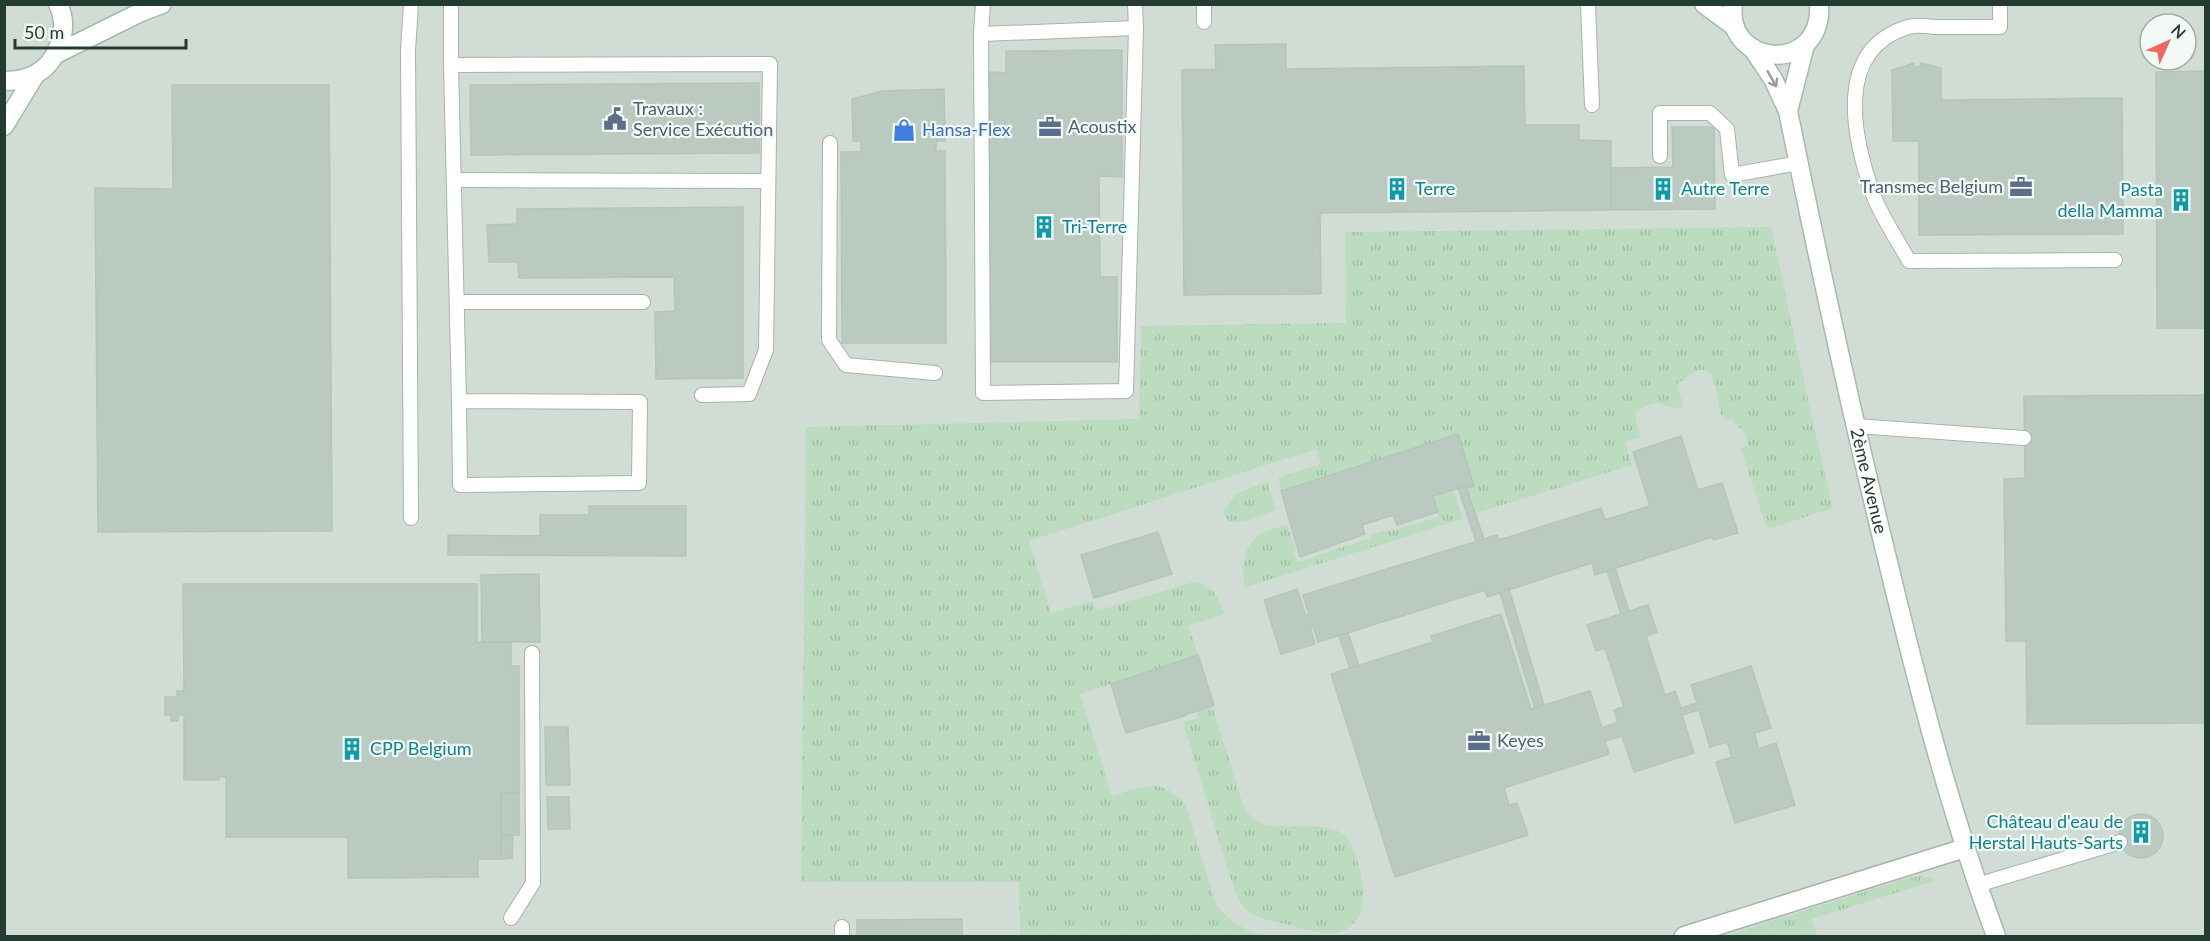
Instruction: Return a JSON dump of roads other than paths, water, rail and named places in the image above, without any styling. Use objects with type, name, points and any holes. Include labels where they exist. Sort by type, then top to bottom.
[{"type":"street","points":[[4,81],[21,80],[35,75],[50,64],[58,53],[64,28],[58,4]]},
{"type":"street","points":[[58,53],[162,4]]},
{"type":"street","name":"2ème Avenue","points":[[1704,4],[1735,27],[1744,43],[1753,49],[1773,79],[1788,111],[1856,426],[1918,687],[1965,848],[1996,936]]},
{"type":"street","points":[[1733,4],[1735,27]]},
{"type":"street","name":"2ème Avenue","points":[[1788,111],[1805,45],[1812,37],[1824,8]]},
{"type":"street","points":[[1753,49],[1773,56],[1790,54],[1805,45]]},
{"type":"street","points":[[4,126],[35,75]]},
{"type":"street","points":[[1684,936],[1965,848]]},
{"type":"lane","points":[[411,4],[408,60],[411,518]]},
{"type":"lane","points":[[451,4],[460,485],[639,483],[640,402],[459,401]]},
{"type":"lane","points":[[983,4],[981,34],[983,393],[1126,391],[1135,4]]},
{"type":"lane","points":[[1204,4],[1204,22]]},
{"type":"lane","points":[[1588,4],[1592,105]]},
{"type":"lane","points":[[2000,4],[2000,27],[1910,26],[1886,36],[1870,52],[1859,71],[1855,95],[1857,141],[1875,199],[1910,261],[2115,260]]},
{"type":"lane","points":[[981,34],[1136,28]]},
{"type":"lane","points":[[452,65],[770,64],[766,350],[749,394],[702,395]]},
{"type":"lane","points":[[1660,156],[1660,114],[1710,113],[1727,129],[1732,175],[1799,163]]},
{"type":"lane","points":[[830,142],[829,340],[846,365],[935,374]]},
{"type":"lane","points":[[454,180],[768,181]]},
{"type":"lane","points":[[457,302],[643,302]]},
{"type":"lane","points":[[1856,426],[2024,438]]},
{"type":"lane","points":[[511,918],[533,883],[532,653]]},
{"type":"lane","points":[[1977,885],[2120,842]]},
{"type":"place","name":"Travaux : Service Exécution","points":[[615,119]]},
{"type":"place","name":"Acoustix","points":[[1050,127]]},
{"type":"place","name":"Hansa-Flex","points":[[904,130]]},
{"type":"place","name":"Transmec Belgium","points":[[2021,187]]},
{"type":"place","name":"Terre","points":[[1397,189]]},
{"type":"place","name":"Autre Terre","points":[[1663,189]]},
{"type":"place","name":"Pasta della Mamma","points":[[2181,200]]},
{"type":"place","name":"Tri-Terre","points":[[1044,227]]},
{"type":"place","name":"Keyes","points":[[1479,741]]},
{"type":"place","name":"CPP Belgium","points":[[352,749]]},
{"type":"place","name":"Château d'eau de Herstal Hauts-Sarts","points":[[2141,832]]}]
